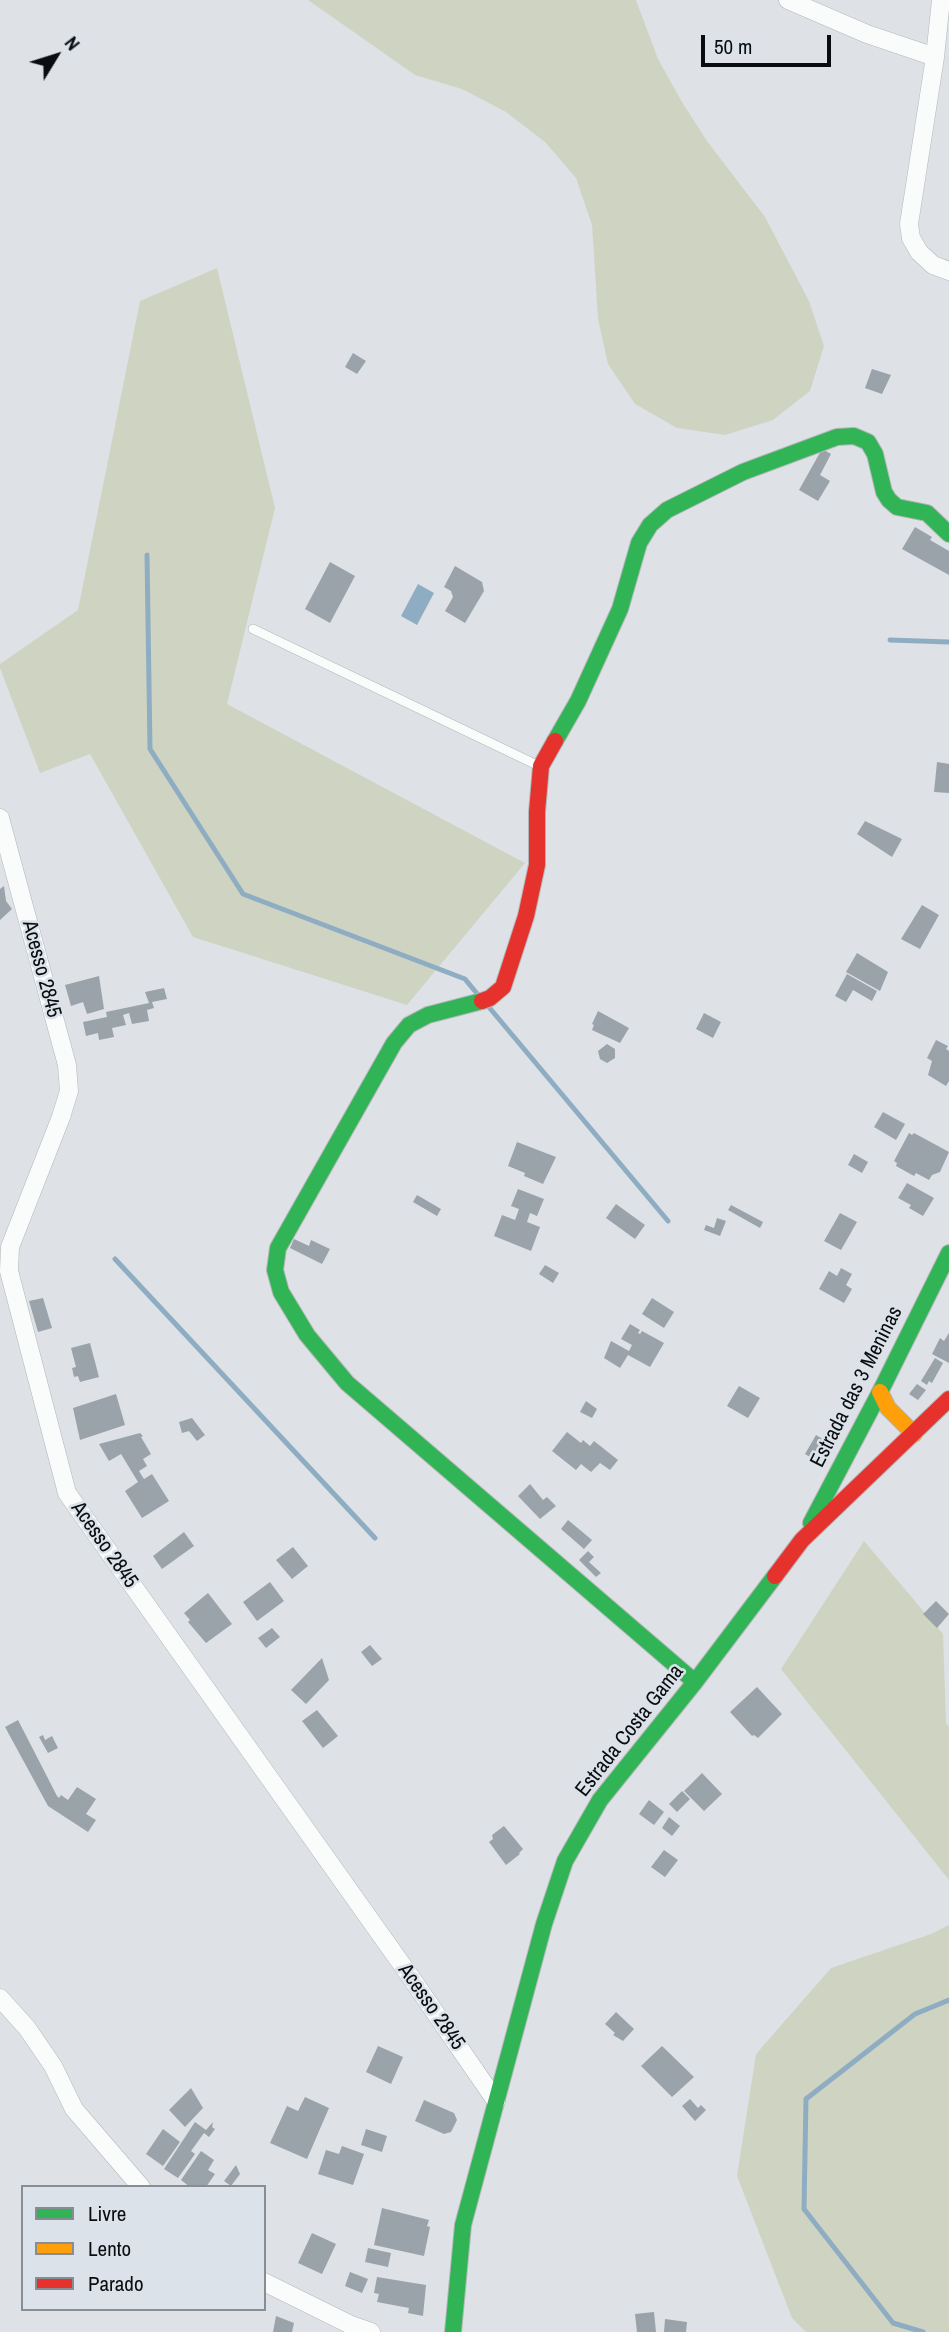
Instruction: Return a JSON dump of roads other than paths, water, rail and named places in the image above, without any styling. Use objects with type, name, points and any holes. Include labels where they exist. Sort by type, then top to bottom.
[{"type":"street","points":[[788,0],[867,34],[935,57]]},
{"type":"street","points":[[941,0],[935,57],[909,224],[911,238],[919,252],[933,265],[949,271]]},
{"type":"street","points":[[695,1682],[347,1384],[307,1335],[281,1292],[275,1269],[278,1248],[394,1043],[409,1025],[428,1015],[490,998],[503,987],[526,916],[537,865],[537,812],[541,766],[578,701],[620,609],[639,543],[650,524],[667,510],[743,472],[837,437],[854,436],[868,442],[875,454],[884,492],[889,500],[897,507],[927,513],[949,534]]},
{"type":"street","name":"Acesso 2845","points":[[0,818],[67,1065],[69,1091],[10,1247],[9,1271],[67,1493],[496,2101]]},
{"type":"street","name":"Estrada das 3 Meninas","points":[[802,1539],[880,1392],[949,1253]]},
{"type":"street","points":[[880,1392],[888,1408],[914,1434]]},
{"type":"street","name":"Estrada Costa Gama","points":[[453,2332],[463,2225],[544,1924],[565,1861],[600,1800],[695,1682],[802,1539],[949,1399]]},
{"type":"street","points":[[0,1997],[27,2028],[53,2066],[74,2109],[139,2185]]},
{"type":"street","points":[[266,2283],[351,2325],[371,2332]]},
{"type":"lane","points":[[253,629],[541,766]]},
{"type":"water","points":[[418,584],[434,593],[417,625],[401,616]]},
{"type":"waterway","points":[[147,555],[150,749],[243,894],[465,979],[479,996]]},
{"type":"waterway","points":[[890,640],[949,642]]},
{"type":"waterway","points":[[488,1006],[668,1221]]},
{"type":"waterway","points":[[115,1259],[375,1538]]},
{"type":"waterway","points":[[923,2332],[893,2323],[804,2209],[806,2099],[915,2014],[949,2000]]}]
